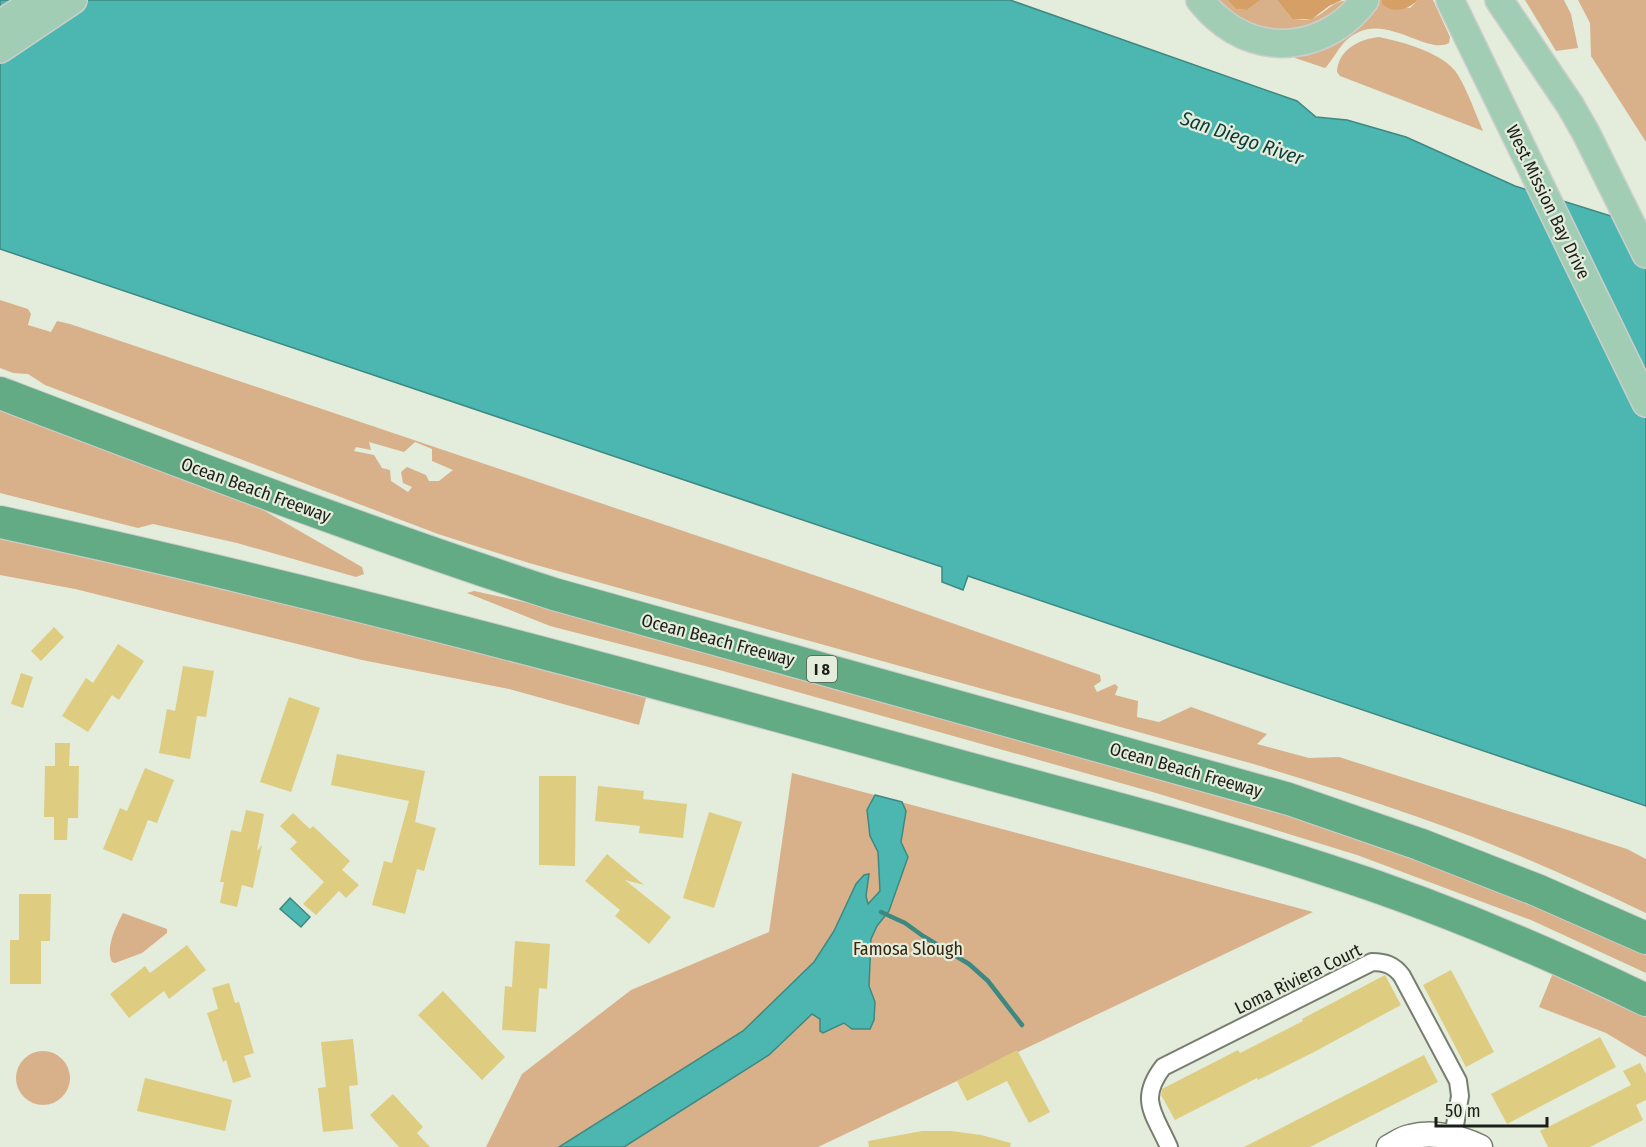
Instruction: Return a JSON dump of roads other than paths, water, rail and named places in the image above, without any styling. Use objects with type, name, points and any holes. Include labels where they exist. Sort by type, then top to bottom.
[{"type":"highway","name":"Ocean Beach Freeway","points":[[0,393],[268,496],[442,558],[554,594],[1289,799],[1419,844],[1537,890],[1646,938]]},
{"type":"highway","points":[[0,522],[545,652],[1216,836],[1329,870],[1457,917],[1586,971],[1646,1000]]},
{"type":"main road","points":[[0,24],[37,0]]},
{"type":"main road","points":[[0,49],[73,0]]},
{"type":"main road","points":[[1200,0],[1216,18],[1242,35],[1275,44],[1304,43],[1333,29],[1356,13],[1365,0]]},
{"type":"main road","name":"West Mission Bay Drive","points":[[1450,0],[1646,403]]},
{"type":"main road","points":[[1499,0],[1581,124],[1646,254]]},
{"type":"main road","points":[[1514,0],[1548,71]]},
{"type":"street","name":"Loma Riviera Court","points":[[1169,1147],[1151,1106],[1149,1093],[1153,1080],[1163,1067],[1372,962],[1389,964],[1397,969],[1458,1081],[1460,1096],[1454,1137]]},
{"type":"street","points":[[1389,1147],[1410,1137],[1431,1135],[1454,1137],[1480,1147]]},
{"type":"water","name":"San Diego River","points":[[0,0],[1010,0],[1297,101],[1316,117],[1347,120],[1406,137],[1515,186],[1646,227],[1646,806],[968,576],[963,590],[942,582],[942,567],[0,249]]},
{"type":"water","points":[[875,795],[902,802],[906,811],[901,842],[908,857],[889,911],[877,926],[871,939],[869,986],[875,1002],[874,1020],[870,1029],[852,1029],[844,1023],[823,1033],[820,1031],[820,1019],[812,1014],[769,1055],[624,1147],[559,1147],[743,1031],[814,962],[834,931],[856,884],[864,875],[869,874],[866,896],[868,904],[880,891],[878,852],[870,836],[867,810]]},
{"type":"water","points":[[290,898],[310,917],[301,927],[280,909]]},
{"type":"waterway","points":[[881,912],[905,923],[969,964],[988,981],[1022,1025]]},
{"type":"park label","name":"Famosa Slough","points":[[908,949]]}]
